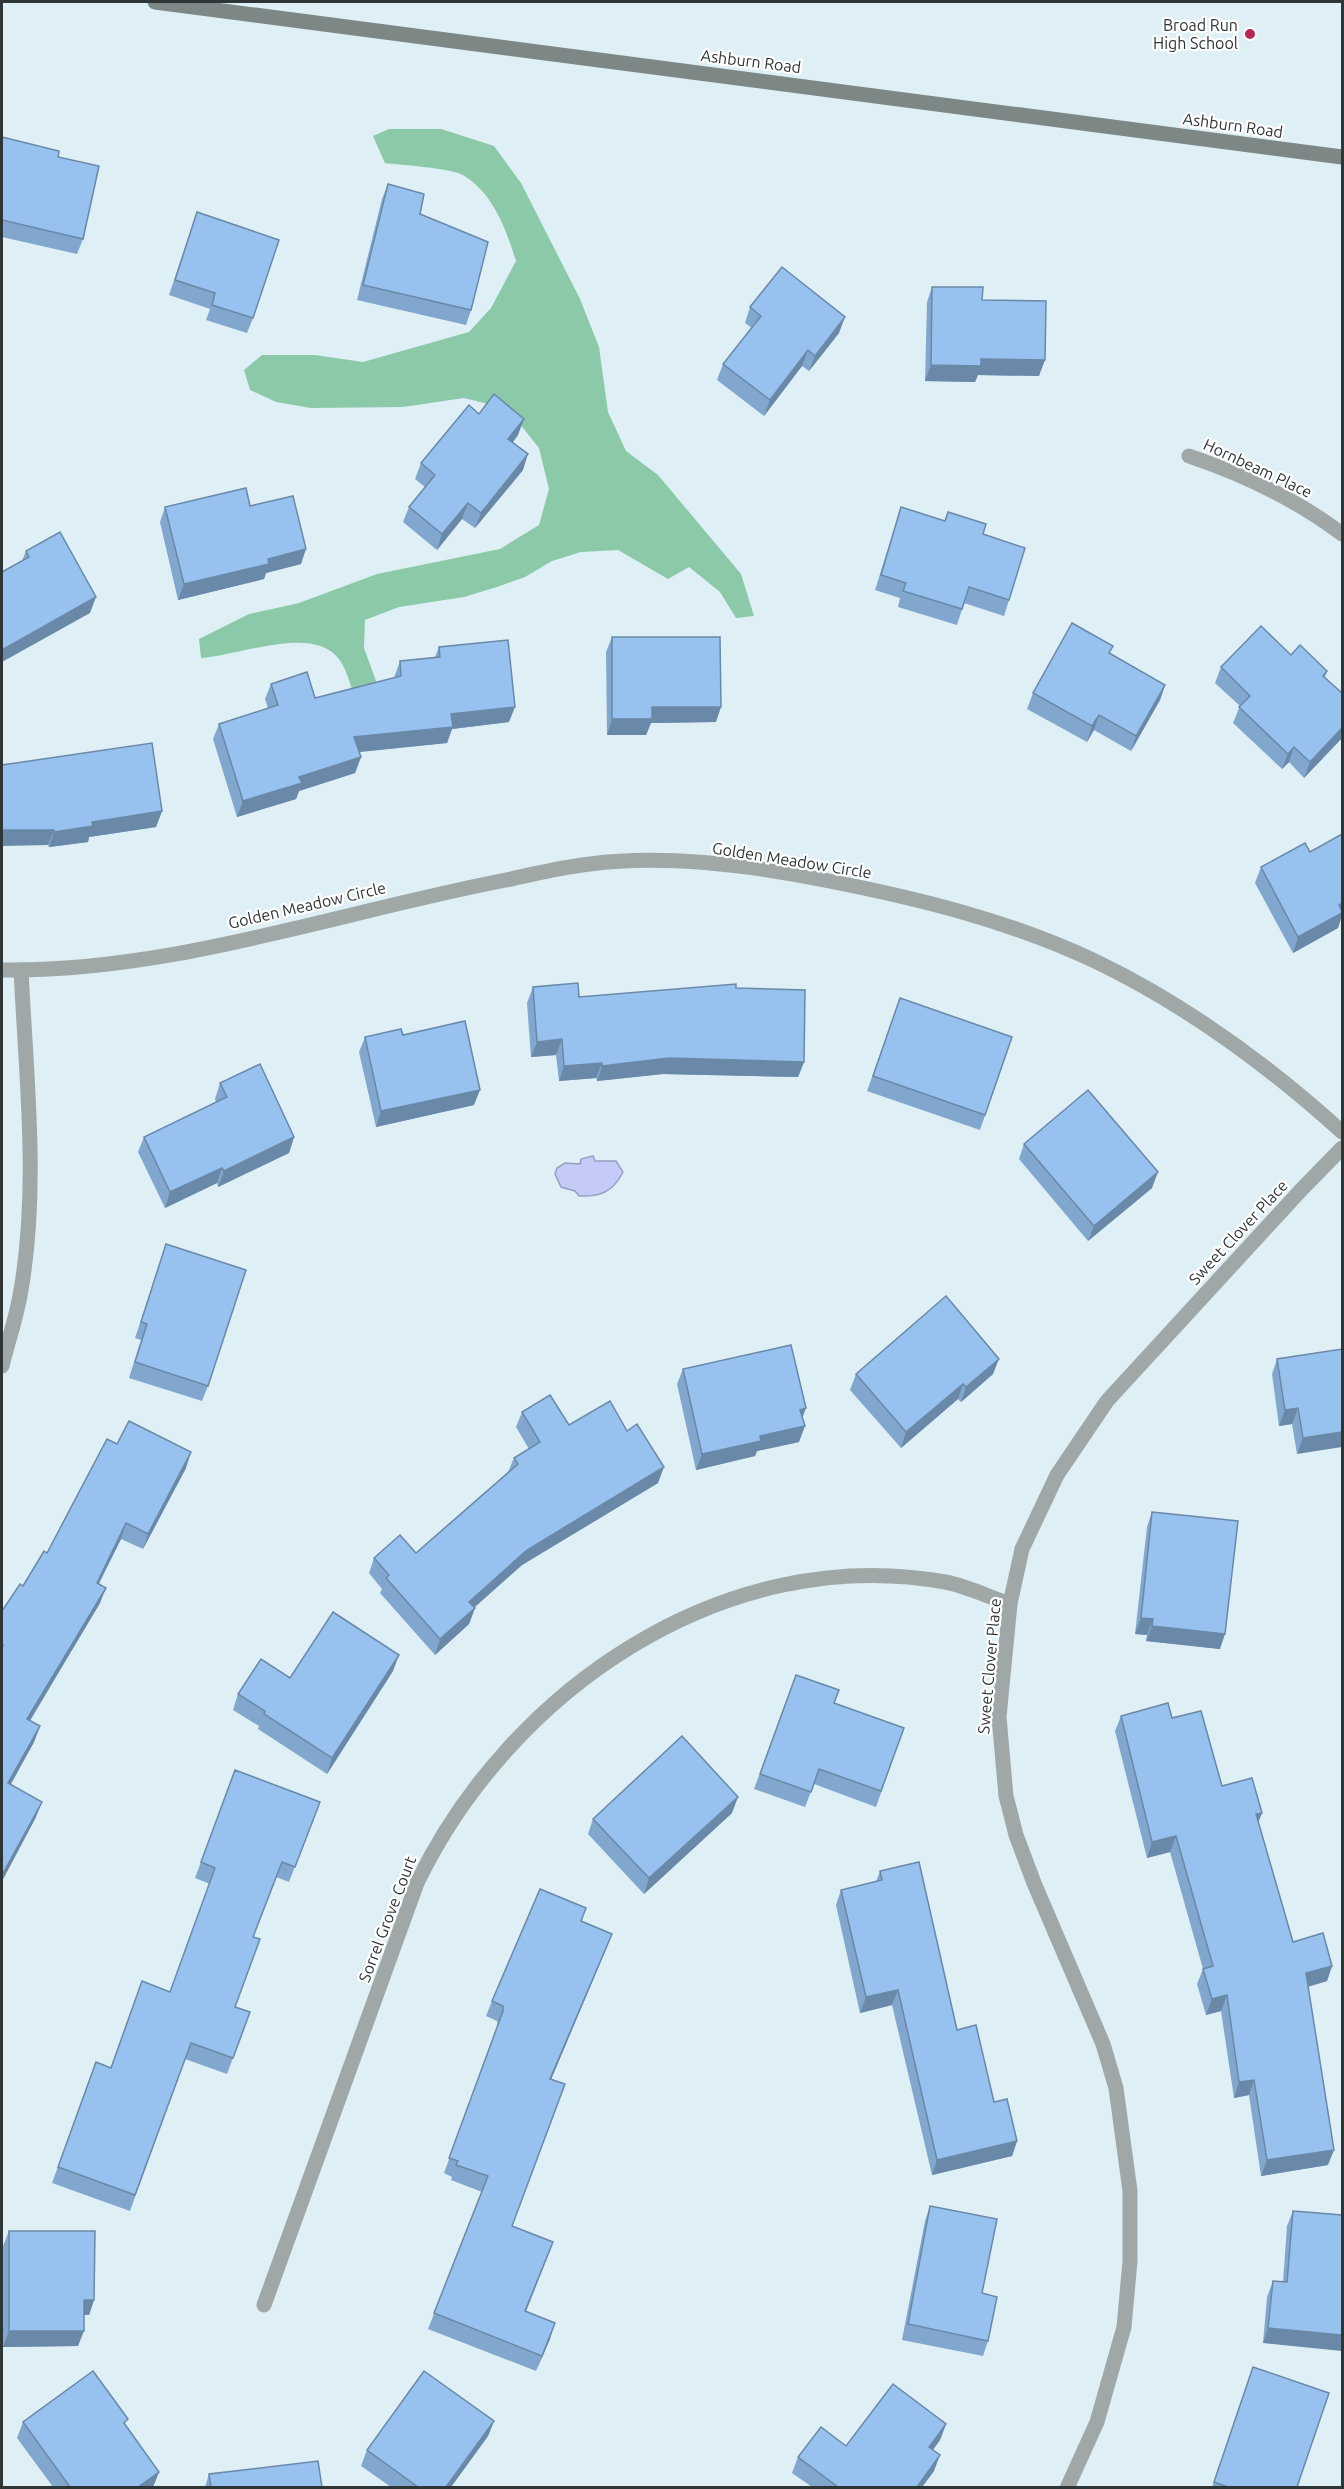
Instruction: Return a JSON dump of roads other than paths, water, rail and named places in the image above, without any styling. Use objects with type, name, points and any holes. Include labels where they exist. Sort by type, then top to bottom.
[{"type":"main road","name":"Ashburn Road","points":[[155,2],[1342,157]]},
{"type":"street","name":"Hornbeam Place","points":[[1188,456],[1220,466],[1302,507],[1342,534]]},
{"type":"street","name":"Golden Meadow Circle","points":[[2,970],[91,967],[181,954],[427,895],[588,864],[634,860],[734,866],[803,876],[898,895],[1007,927],[1094,961],[1157,993],[1226,1038],[1289,1084],[1342,1132]]},
{"type":"street","points":[[2,1366],[21,1291],[28,1223],[29,1136],[21,970]]},
{"type":"street","name":"Sweet Clover Place","points":[[1067,2487],[1097,2422],[1124,2327],[1130,2261],[1130,2191],[1116,2088],[1103,2044],[1034,1883],[1016,1835],[1006,1796],[999,1717],[1010,1604],[1022,1549],[1052,1486],[1107,1401],[1342,1148]]},
{"type":"street","name":"Sorrel Grove Court","points":[[264,2305],[417,1883],[435,1846],[462,1804],[490,1768],[538,1717],[588,1675],[631,1646],[686,1617],[749,1594],[806,1580],[856,1575],[947,1582],[1010,1604]]},
{"type":"water","points":[[593,1156],[595,1161],[616,1161],[623,1172],[610,1189],[600,1194],[579,1196],[575,1191],[561,1187],[555,1174],[557,1168],[565,1163],[580,1164],[581,1159]]},
{"type":"place","name":"Broad Run High School","points":[[1250,34]]}]
